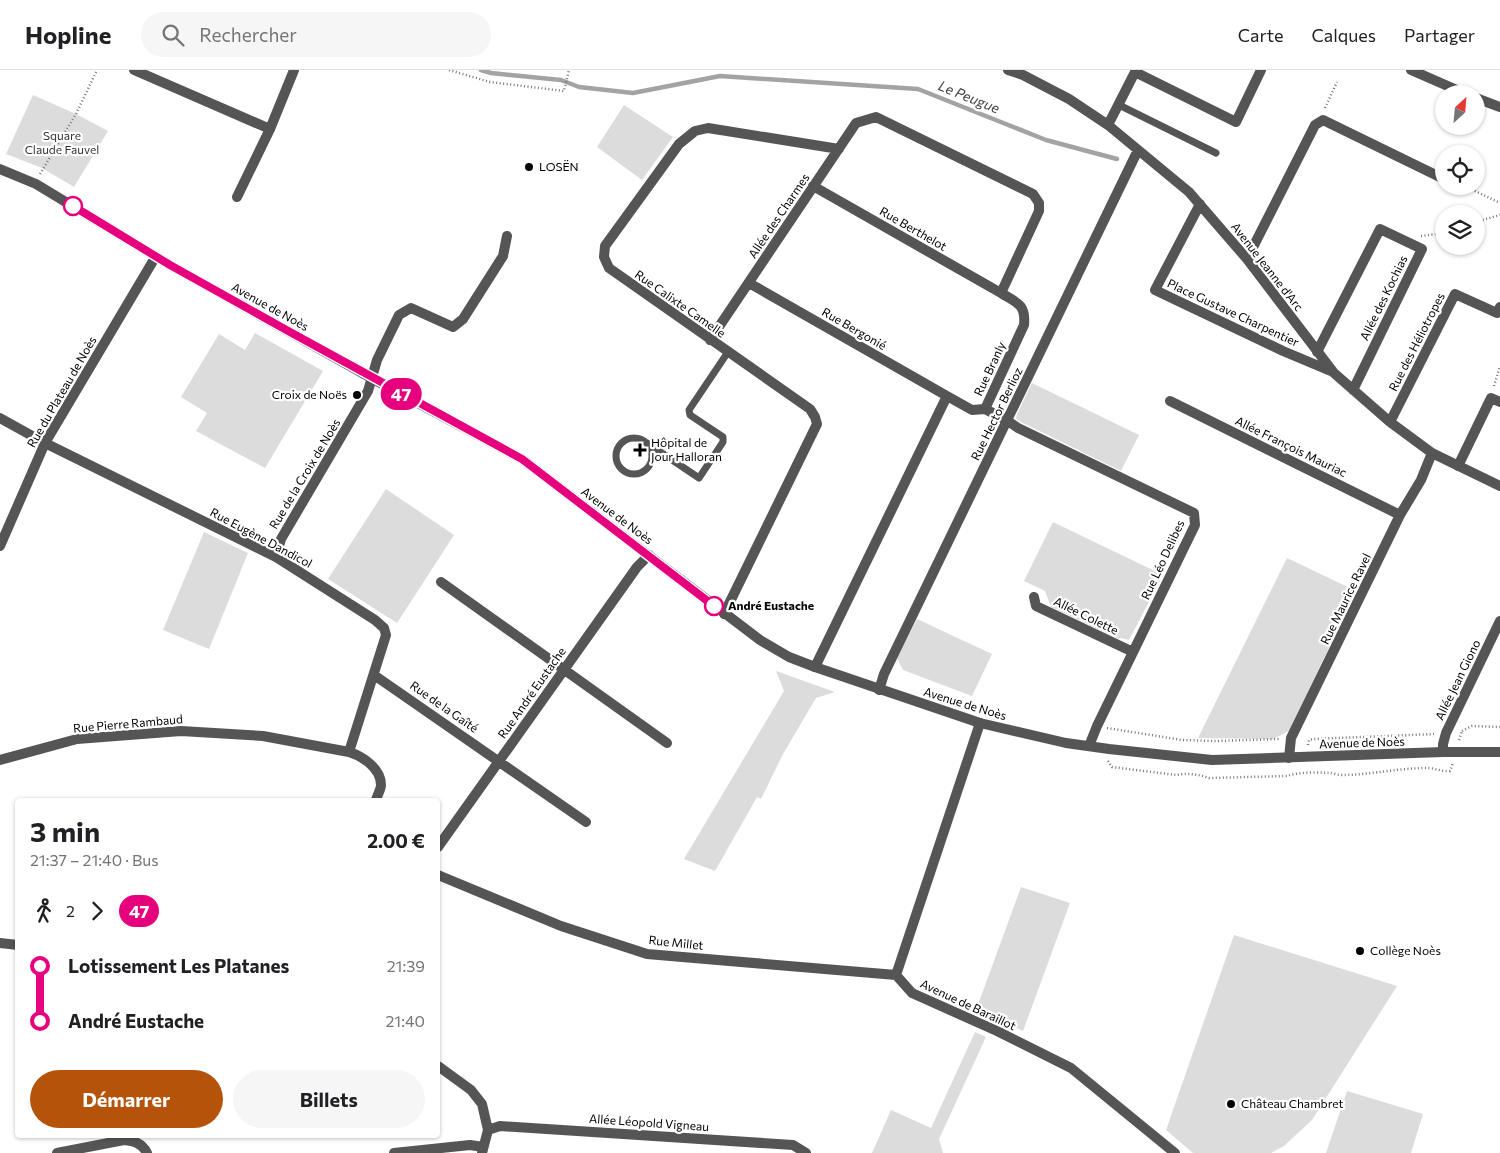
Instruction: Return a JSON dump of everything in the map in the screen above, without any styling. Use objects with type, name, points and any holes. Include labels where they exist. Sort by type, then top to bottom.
[{"type":"street","points":[[134,70],[270,130]]},
{"type":"street","points":[[236,197],[270,130],[294,70]]},
{"type":"street","name":"Avenue Jeanne d'Arc","points":[[1008,70],[1024,72],[1108,125],[1189,192],[1246,259],[1334,373],[1390,422],[1432,453],[1500,486]]},
{"type":"street","points":[[1108,125],[1135,72],[1236,122],[1261,70]]},
{"type":"street","points":[[1411,70],[1445,85]]},
{"type":"street","points":[[1485,101],[1500,106]]},
{"type":"street","name":"Allée des Charmes","points":[[710,340],[856,123],[876,117],[1033,194],[1039,203],[1039,211],[1001,293]]},
{"type":"street","points":[[1246,259],[1314,125],[1323,120],[1435,175]]},
{"type":"street","name":"Rue Calixte Camelle","points":[[724,614],[817,424],[816,417],[810,409],[609,268],[604,257],[605,246],[679,144],[695,131],[708,128],[839,149]]},
{"type":"street","name":"Rue Hector Berlioz","points":[[879,690],[884,674],[1138,150]]},
{"type":"street","name":"Avenue de Noès","points":[[0,169],[36,184],[156,256],[371,378],[522,459],[724,614],[760,640],[789,657],[980,724],[1089,746],[1212,760],[1443,752],[1500,752]]},
{"type":"street","name":"Rue Berthelot","points":[[814,186],[1001,293]]},
{"type":"street","name":"Place Gustave Charpentier","points":[[1200,204],[1155,290],[1334,373]]},
{"type":"street","name":"Allée des Kochias","points":[[1317,352],[1380,229],[1422,249],[1353,390]]},
{"type":"street","name":"Rue de la Croix de Noès","points":[[276,557],[281,539],[368,390],[377,360],[399,315],[411,308],[454,327],[463,319],[503,256],[507,236]]},
{"type":"street","name":"Rue du Plateau de Noès","points":[[0,546],[45,444],[156,256]]},
{"type":"street","name":"Rue Bergonié","points":[[749,283],[946,396]]},
{"type":"street","name":"Rue Branly","points":[[946,396],[972,410],[985,409],[1024,324],[1025,313],[1021,306],[1001,293]]},
{"type":"street","name":"Rue des Héliotropes","points":[[1390,422],[1454,294],[1497,314],[1500,307]]},
{"type":"street","points":[[815,667],[946,396]]},
{"type":"street","points":[[1458,466],[1496,400]]},
{"type":"street","name":"Allée François Mauriac","points":[[1170,401],[1400,515]]},
{"type":"street","name":"Rue Léo Delibes","points":[[985,409],[1018,428],[1194,513],[1195,525],[1089,746]]},
{"type":"street","name":"Rue Eugène Dandicol","points":[[0,418],[45,444],[276,557],[375,620],[384,628],[386,635],[349,752]]},
{"type":"street","name":"Rue Maurice Ravel","points":[[1290,758],[1292,738],[1400,515],[1421,480],[1432,453]]},
{"type":"street","name":"Rue André Eustache","points":[[440,844],[637,567],[649,555]]},
{"type":"street","points":[[441,582],[668,743]]},
{"type":"street","name":"Allée Colette","points":[[1034,597],[1036,606],[1133,652]]},
{"type":"street","name":"Allée Jean Giono","points":[[1443,752],[1446,733],[1500,621]]},
{"type":"street","name":"Rue de la Gaîté","points":[[374,674],[586,822]]},
{"type":"street","points":[[896,975],[980,724]]},
{"type":"street","name":"Rue Pierre Rambaud","points":[[0,760],[77,739],[181,731],[263,736],[349,752]]},
{"type":"street","points":[[349,752],[367,761],[378,775],[380,785],[377,798]]},
{"type":"street","name":"Rue Millet","points":[[440,875],[562,926],[647,954],[896,975]]},
{"type":"street","points":[[0,943],[15,945]]},
{"type":"street","name":"Avenue de Baraillot","points":[[896,975],[912,993],[997,1031],[1071,1068],[1175,1153]]},
{"type":"street","points":[[394,1153],[470,1146],[483,1150],[488,1130],[482,1104],[471,1090],[440,1067]]},
{"type":"street","name":"Allée Léopold Vigneau","points":[[488,1130],[500,1126],[793,1145],[806,1153]]},
{"type":"street","points":[[57,1153],[124,1140],[133,1140],[143,1146],[147,1153]]},
{"type":"lane","points":[[1119,105],[1216,153]]},
{"type":"lane","points":[[647,443],[652,454],[649,466],[640,472],[628,472],[619,465],[617,454],[621,444],[626,440],[636,437],[647,443],[699,478],[723,442],[723,437],[690,415],[689,410],[728,352]]},
{"type":"path","points":[[36,184],[42,168],[76,114],[97,70]]},
{"type":"path","points":[[450,70],[490,82],[564,91],[568,71]]},
{"type":"path","points":[[1318,123],[1337,82]]},
{"type":"path","points":[[1483,195],[1500,203]]},
{"type":"path","points":[[1485,219],[1500,215]]},
{"type":"path","points":[[1496,400],[1500,366]]},
{"type":"path","points":[[1097,726],[1182,740],[1216,741],[1292,738],[1310,740],[1446,733],[1462,731],[1472,726],[1500,727]]},
{"type":"path","points":[[1307,748],[1310,740]]},
{"type":"green space","name":"Square Claude Fauvel","points":[[33,95],[108,131],[74,187],[42,168],[6,154]]},
{"type":"green space","points":[[624,105],[673,137],[642,180],[597,147]]},
{"type":"green space","points":[[255,333],[323,371],[265,468],[196,431],[207,413],[181,397],[219,334],[245,350]]},
{"type":"green space","points":[[1032,383],[1139,435],[1121,471],[1019,421],[1016,418],[1017,414]]},
{"type":"green space","points":[[386,489],[454,535],[397,623],[328,579]]},
{"type":"green space","points":[[1053,522],[1163,575],[1129,640],[1119,639],[1051,607],[1045,591],[1024,581]]},
{"type":"green space","points":[[204,532],[248,553],[209,649],[163,630]]},
{"type":"green space","points":[[1287,558],[1356,591],[1289,731],[1273,739],[1198,738]]},
{"type":"green space","points":[[917,619],[992,654],[972,696],[903,670],[897,658]]},
{"type":"green space","points":[[776,671],[835,692],[816,698],[783,754],[761,799],[757,797],[715,871],[684,859],[784,691]]},
{"type":"green space","points":[[1021,887],[1070,903],[1023,1031],[976,1010]]},
{"type":"green space","points":[[1234,935],[1397,986],[1312,1120],[1284,1146],[1271,1153],[1193,1153],[1166,1130]]},
{"type":"green space","points":[[975,1032],[986,1037],[939,1139],[943,1153],[872,1153],[891,1110],[931,1128]]},
{"type":"green space","points":[[1347,1091],[1423,1114],[1411,1153],[1326,1153]]},
{"type":"waterway","name":"Le Peugue","points":[[481,70],[491,73],[561,80],[579,87],[633,93],[720,76],[918,89],[1046,140],[1117,159]]},
{"type":"bus line","name":"47","points":[[73,206],[170,265],[371,378],[522,459],[714,606]]},
{"type":"place","name":"LOSËN","points":[[529,167]]},
{"type":"place","name":"Croix de Noës","points":[[357,395]]},
{"type":"place","name":"Hôpital de Jour Halloran","points":[[640,450]]},
{"type":"place","name":"André Eustache","points":[[714,606]]},
{"type":"place","name":"Collège Noès","points":[[1360,951]]},
{"type":"place","name":"Château Chambret","points":[[1231,1104]]}]
